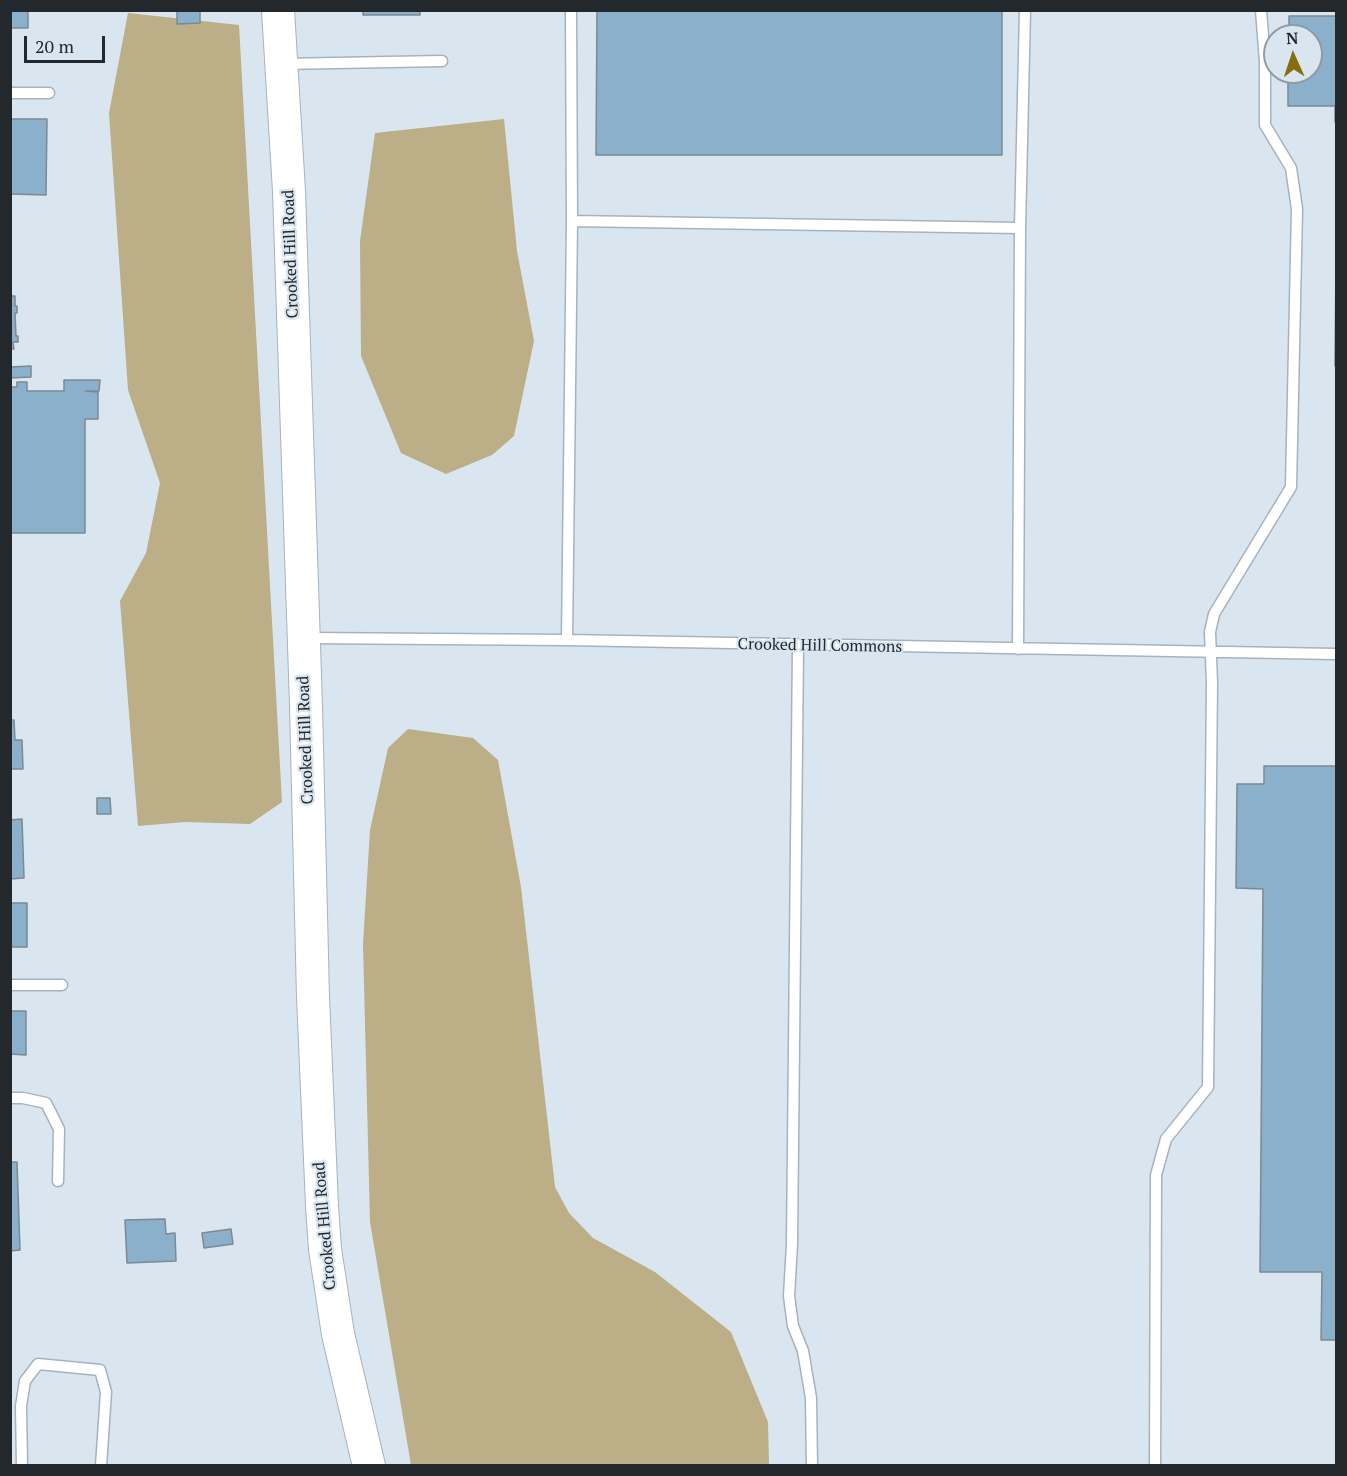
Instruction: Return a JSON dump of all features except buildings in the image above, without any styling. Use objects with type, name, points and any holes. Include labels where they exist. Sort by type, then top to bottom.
[{"type":"main road","name":"Crooked Hill Road","points":[[278,10],[289,192],[313,997],[325,1249],[338,1334],[369,1466]]},
{"type":"lane","points":[[567,640],[572,221],[571,10]]},
{"type":"lane","points":[[1018,649],[1020,228],[1025,10]]},
{"type":"lane","points":[[1155,1466],[1156,1175],[1166,1139],[1208,1087],[1212,726],[1210,632],[1214,614],[1291,487],[1297,208],[1291,168],[1264,125],[1265,62],[1262,10]]},
{"type":"lane","points":[[282,63],[442,62]]},
{"type":"lane","points":[[10,93],[49,93]]},
{"type":"lane","points":[[572,221],[1020,228]]},
{"type":"lane","name":"Crooked Hill Commons","points":[[304,638],[567,640],[1336,654]]},
{"type":"lane","points":[[798,645],[792,1224],[789,1296],[794,1326],[803,1351],[811,1398],[812,1466]]},
{"type":"lane","points":[[10,985],[62,985]]},
{"type":"lane","points":[[10,1098],[23,1098],[46,1104],[59,1129],[58,1181]]},
{"type":"lane","points":[[22,1466],[21,1406],[24,1381],[38,1364],[100,1371],[106,1392],[102,1466]]},
{"type":"shaded area","points":[[128,13],[239,25],[282,802],[250,824],[185,822],[138,826],[120,601],[146,553],[160,483],[128,390],[109,113]]},
{"type":"shaded area","points":[[504,119],[517,251],[534,341],[514,436],[492,455],[446,474],[401,453],[361,356],[360,241],[375,133]]},
{"type":"shaded area","points":[[408,729],[473,738],[498,760],[521,887],[555,1187],[569,1213],[593,1238],[655,1272],[731,1332],[768,1422],[769,1465],[411,1465],[370,1222],[363,944],[370,830],[388,748]]}]
